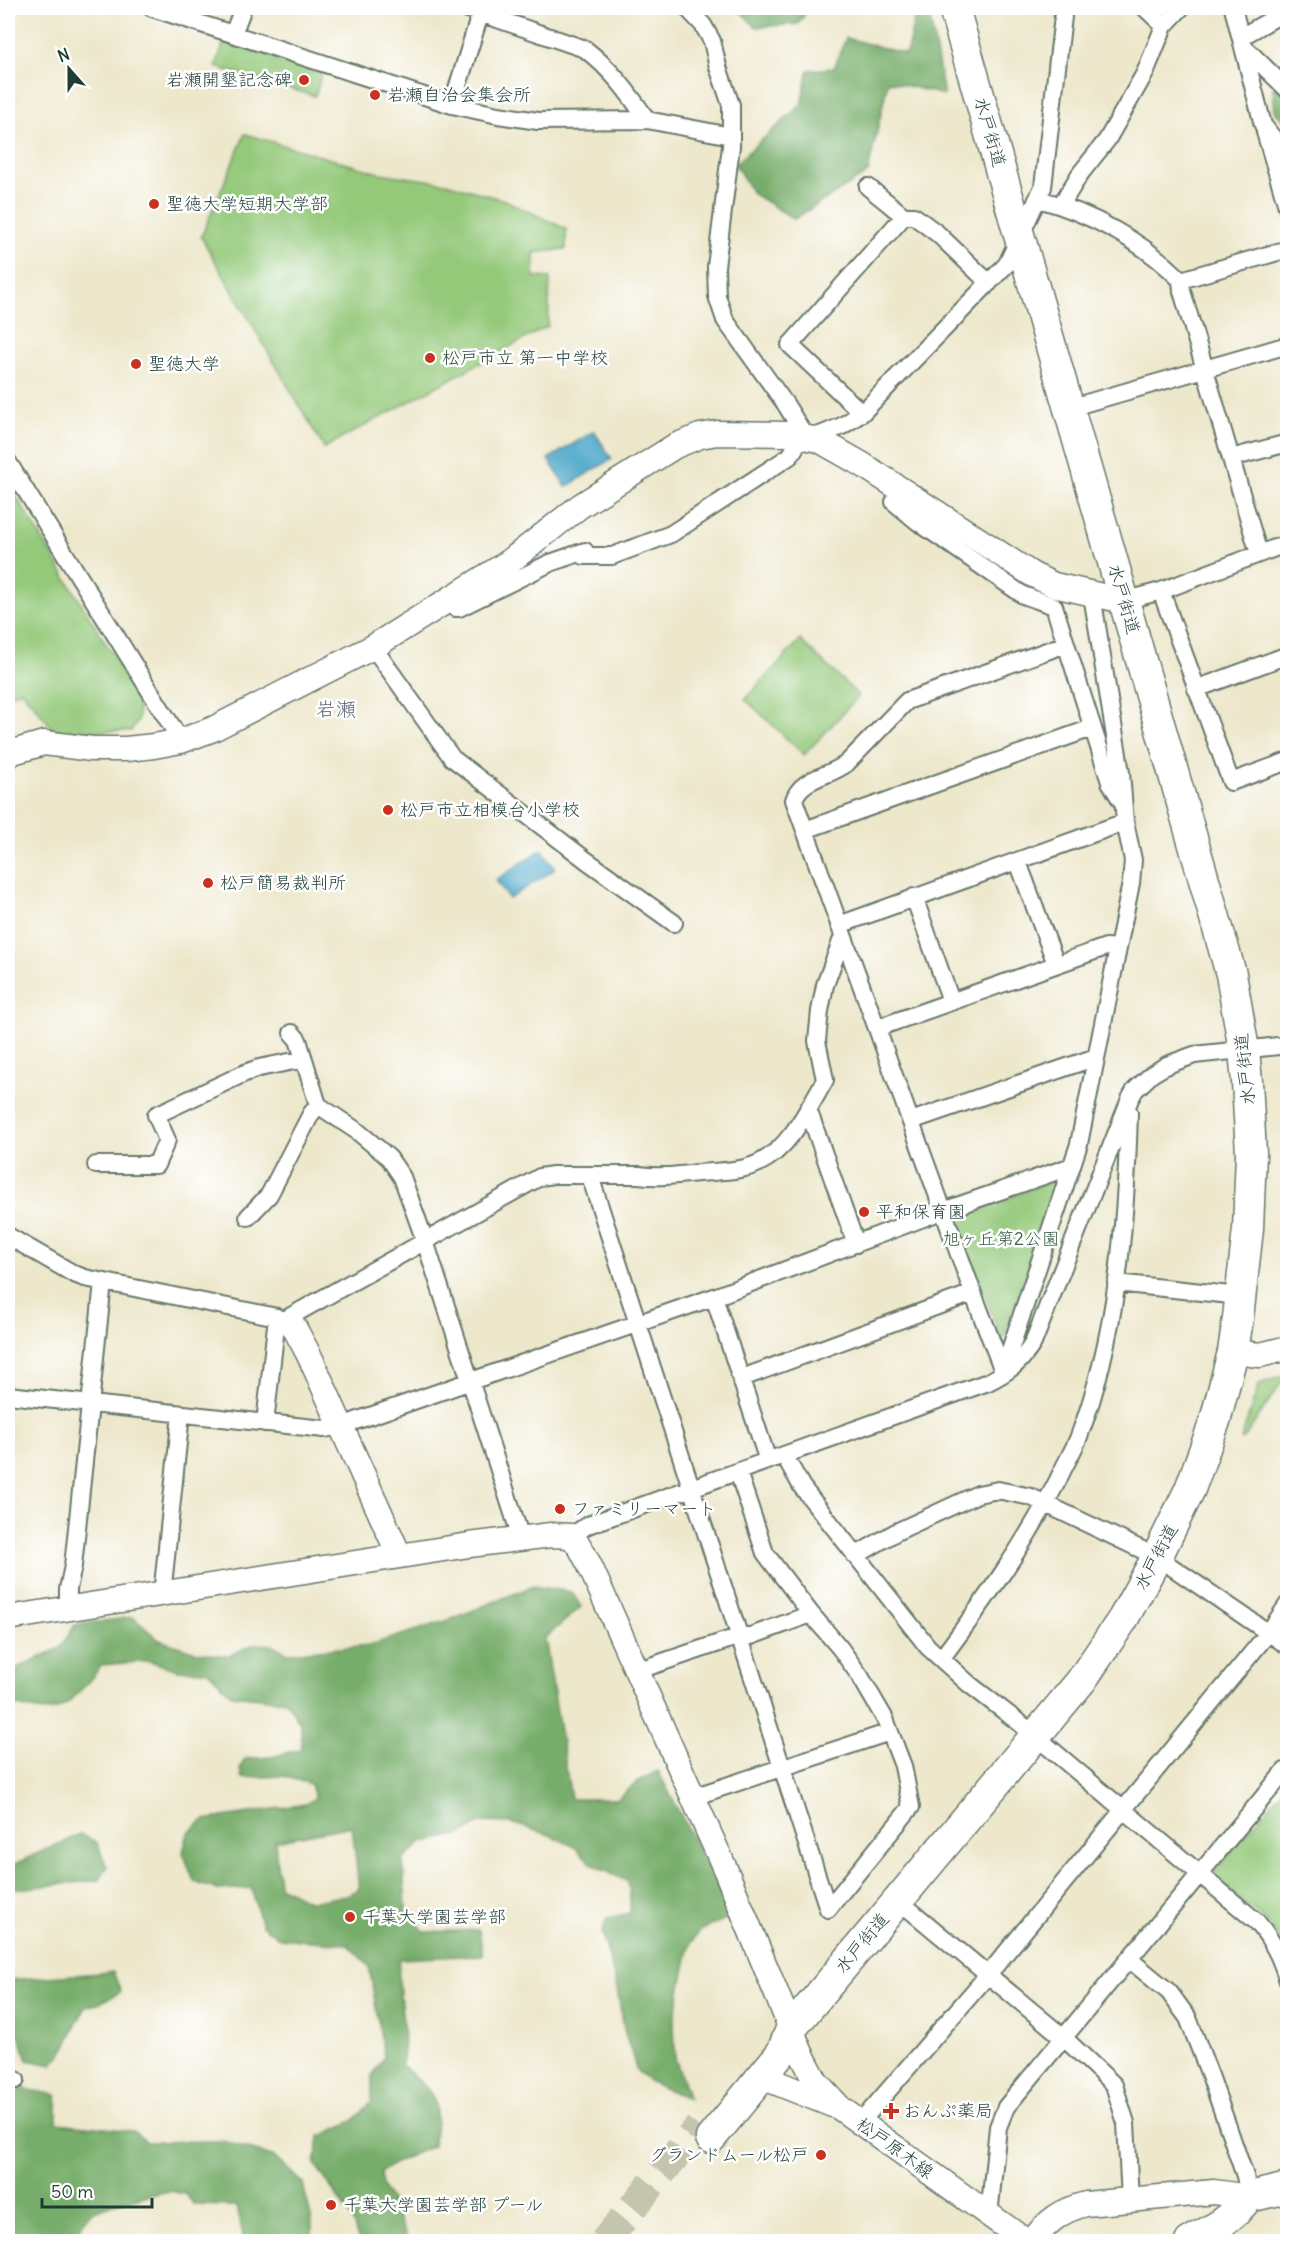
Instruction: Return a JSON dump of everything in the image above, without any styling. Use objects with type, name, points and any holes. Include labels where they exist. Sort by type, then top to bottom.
[{"type":"highway","name":"水戸街道","points":[[791,2029],[773,2039],[705,2133],[762,2077],[782,2052],[791,2029],[1082,1682],[1104,1648],[1157,1557],[1190,1489],[1202,1458],[1221,1401],[1233,1352],[1248,1229],[1251,1162],[1244,1050],[1227,957],[954,8]]},
{"type":"highway","points":[[1190,2241],[1218,2226],[1249,2197],[1287,2188]]},
{"type":"street","points":[[152,8],[452,105],[538,121],[647,120],[731,136]]},
{"type":"street","points":[[233,34],[243,8]]},
{"type":"street","points":[[687,8],[703,25],[712,41],[731,105],[731,146],[716,267],[717,296],[725,320],[786,405],[805,437],[841,452],[1033,575],[1054,585],[1092,595],[1124,601],[1161,591],[1287,543]]},
{"type":"street","points":[[8,756],[44,743],[92,749],[126,749],[181,741],[230,721],[373,646],[509,562],[580,506],[675,446],[700,436],[717,433],[805,437],[842,426],[862,413],[1007,264],[1020,233],[1039,199],[1047,158],[1064,8]]},
{"type":"street","points":[[1145,8],[1164,26]]},
{"type":"street","points":[[1061,205],[1080,174],[1107,140],[1144,73],[1164,26],[1181,8]]},
{"type":"street","points":[[1233,8],[1287,210]]},
{"type":"street","points":[[452,105],[476,9],[585,49],[626,88],[647,120]]},
{"type":"street","points":[[1242,42],[1287,10]]},
{"type":"street","points":[[1242,42],[1287,89]]},
{"type":"street","points":[[1263,125],[1280,147],[1287,149]]},
{"type":"street","points":[[868,187],[904,216],[914,216],[938,234],[989,283]]},
{"type":"street","points":[[1039,199],[1061,205],[1129,238],[1160,259],[1181,280],[1182,291],[1259,554]]},
{"type":"street","points":[[862,413],[790,345],[904,216]]},
{"type":"street","points":[[1181,280],[1287,249]]},
{"type":"street","points":[[1069,408],[1287,345]]},
{"type":"street","points":[[448,600],[455,608],[459,608],[550,563],[584,554],[612,556],[682,528],[790,456],[805,437]]},
{"type":"street","points":[[1231,458],[1287,443]]},
{"type":"street","points":[[8,462],[181,741]]},
{"type":"street","points":[[903,490],[894,502],[918,522],[1023,595],[1054,606],[1110,783],[1125,814]]},
{"type":"street","points":[[1161,591],[1231,783],[1287,761]]},
{"type":"street","points":[[1002,1373],[1072,1166],[1118,948],[1133,860],[1092,595]]},
{"type":"street","points":[[1002,1373],[794,800],[804,784],[837,771],[874,737],[907,701],[1066,644]]},
{"type":"street","points":[[373,646],[452,758],[586,860],[674,923]]},
{"type":"street","points":[[1196,689],[1287,655]]},
{"type":"street","points":[[805,830],[1092,728]]},
{"type":"street","points":[[8,1236],[74,1275],[285,1322],[540,1177],[553,1174],[652,1177],[716,1173],[758,1164],[778,1149],[808,1109],[825,1080],[817,1041],[820,1011],[841,931],[914,897],[1018,862],[1125,814]]},
{"type":"street","points":[[1018,862],[1056,964]]},
{"type":"street","points":[[914,897],[951,1001]]},
{"type":"street","points":[[877,1028],[1106,947],[1118,948]]},
{"type":"street","points":[[292,1034],[298,1040],[318,1105],[357,1131],[389,1158],[402,1177],[425,1241],[520,1538]]},
{"type":"street","points":[[8,1617],[520,1538],[571,1536],[588,1525],[987,1382],[1018,1365],[1033,1343],[1135,1089],[1167,1065],[1194,1055],[1287,1045]]},
{"type":"street","points":[[911,1121],[1096,1057]]},
{"type":"street","points":[[96,1165],[156,1165],[167,1140],[156,1115],[245,1073],[270,1065],[304,1059]]},
{"type":"street","points":[[941,1659],[1003,1573],[1046,1504],[1078,1440],[1097,1379],[1116,1283],[1128,1163],[1130,1099]]},
{"type":"street","points":[[248,1217],[269,1195],[311,1114],[318,1105]]},
{"type":"street","points":[[808,1109],[856,1244]]},
{"type":"street","points":[[8,1395],[324,1429],[342,1426],[714,1297],[943,1211],[1072,1166]]},
{"type":"street","points":[[590,1176],[828,1909],[911,1807],[903,1766],[885,1719],[860,1676],[765,1553],[738,1472]]},
{"type":"street","points":[[68,1609],[68,1589],[73,1566],[103,1282]]},
{"type":"street","points":[[1116,1283],[1240,1296]]},
{"type":"street","points":[[742,1378],[973,1293]]},
{"type":"street","points":[[714,1297],[742,1378],[776,1458],[802,1487],[902,1616],[941,1659],[1257,1922],[1284,1954],[1287,1981]]},
{"type":"street","points":[[265,1423],[285,1322]]},
{"type":"street","points":[[285,1322],[342,1426],[395,1546],[397,1556]]},
{"type":"street","points":[[1233,1352],[1260,1355],[1287,1348]]},
{"type":"street","points":[[162,1594],[181,1414]]},
{"type":"street","points":[[855,1556],[905,1528],[978,1494],[999,1490],[1013,1492],[1046,1504],[1157,1557],[1287,1646]]},
{"type":"street","name":"松戸原木線","points":[[571,1536],[589,1564],[747,1919],[791,2029],[816,2082],[840,2108],[1027,2241]]},
{"type":"street","points":[[860,2123],[987,1976],[1269,1632],[1287,1604]]},
{"type":"street","points":[[636,1671],[740,1636],[751,1636],[811,1614]]},
{"type":"street","points":[[693,1797],[781,1766],[890,1732]]},
{"type":"street","points":[[989,2216],[998,2127],[1006,2107],[1287,1770]]},
{"type":"street","points":[[898,1900],[1064,2038],[1114,2085],[1126,2123],[1130,2200]]},
{"type":"street","points":[[1032,2241],[1053,2218],[1068,2208],[1214,2192],[1249,2197],[1245,2176],[1188,2018],[1169,1992],[1129,1959]]},
{"type":"street","points":[[762,2077],[840,2108]]},
{"type":"green space","points":[[737,8],[809,8],[798,24],[756,27]]},
{"type":"green space","points":[[915,17],[930,18],[944,95],[888,81],[868,173],[794,219],[752,193],[735,164],[801,105],[808,70],[834,68],[846,38],[906,54]]},
{"type":"green space","points":[[224,41],[322,73],[315,96],[216,67]]},
{"type":"green space","points":[[1273,87],[1287,93],[1287,123],[1275,112]]},
{"type":"green space","points":[[245,134],[379,173],[446,183],[507,201],[566,229],[566,249],[534,253],[534,277],[550,278],[548,326],[324,448],[201,237]]},
{"type":"green space","points":[[8,483],[138,696],[138,721],[131,731],[55,731],[21,690],[8,696]]},
{"type":"green space","points":[[800,640],[859,696],[804,755],[745,699]]},
{"type":"green space","name":"旭ヶ丘第2公園","points":[[1060,1178],[1002,1342],[956,1218]]},
{"type":"green space","points":[[1287,1374],[1243,1440],[1241,1439],[1259,1384]]},
{"type":"green space","points":[[533,1586],[572,1592],[581,1607],[545,1638],[571,1799],[617,1799],[638,1781],[658,1771],[733,1916],[701,1930],[690,1944],[674,2020],[675,2058],[689,2099],[650,2082],[637,2071],[625,2033],[616,1984],[602,1932],[607,1918],[630,1913],[630,1891],[626,1881],[592,1864],[575,1847],[550,1835],[511,1823],[481,1822],[461,1834],[421,1843],[403,1860],[406,1910],[425,1932],[479,1930],[483,1955],[399,1959],[404,2038],[401,2064],[423,2084],[434,2099],[436,2117],[433,2146],[398,2161],[380,2173],[382,2185],[408,2241],[359,2241],[351,2217],[315,2164],[319,2137],[353,2121],[372,2102],[372,2076],[384,2057],[369,1966],[347,1944],[279,1938],[262,1925],[251,1888],[218,1890],[194,1882],[183,1852],[188,1833],[204,1820],[306,1804],[315,1798],[311,1784],[283,1776],[242,1778],[240,1768],[245,1759],[271,1757],[301,1749],[301,1725],[286,1701],[232,1695],[208,1671],[178,1670],[150,1661],[102,1665],[66,1704],[48,1711],[8,1703],[8,1672],[60,1648],[75,1625],[133,1617],[159,1640],[196,1652],[228,1656],[254,1644],[272,1645],[289,1653],[370,1645],[449,1620]],"holes":[[[352,1826],[359,1889],[347,1895],[311,1902],[279,1886],[275,1841]]]},
{"type":"green space","points":[[1287,1785],[1287,1942],[1282,1942],[1266,1921],[1211,1876]]},
{"type":"green space","points":[[80,1834],[97,1843],[107,1867],[100,1880],[8,1890],[8,1867]]},
{"type":"green space","points":[[113,1972],[121,1992],[98,2004],[87,2006],[63,2051],[52,2065],[28,2060],[8,2015],[8,1980]]},
{"type":"green space","points":[[8,2086],[57,2095],[57,2123],[133,2131],[147,2142],[222,2141],[275,2157],[303,2184],[312,2221],[312,2241],[244,2241],[237,2206],[194,2205],[186,2194],[169,2191],[118,2202],[92,2212],[73,2241],[8,2241]]},
{"type":"water","points":[[594,431],[612,459],[566,487],[548,459]]},
{"type":"water","points":[[542,849],[555,869],[509,899],[496,880]]},
{"type":"tunnel","points":[[604,2242],[699,2127]]},
{"type":"place","name":"岩瀬開墾記念碑","points":[[304,80]]},
{"type":"place","name":"岩瀬自治会集会所","points":[[375,95]]},
{"type":"place","name":"聖徳大学短期大学部","points":[[154,204]]},
{"type":"place","name":"松戸市立 第一中学校","points":[[430,358]]},
{"type":"place","name":"聖徳大学","points":[[136,364]]},
{"type":"place","name":"松戸市立相模台小学校","points":[[388,810]]},
{"type":"place","name":"松戸簡易裁判所","points":[[208,883]]},
{"type":"place","name":"平和保育園","points":[[864,1212]]},
{"type":"place","name":"ファミリーマート","points":[[560,1509]]},
{"type":"place","name":"千葉大学園芸学部","points":[[350,1917]]},
{"type":"place","name":"おんぷ薬局","points":[[891,2111]]},
{"type":"place","name":"グランドムール松戸","points":[[821,2155]]},
{"type":"place","name":"千葉大学園芸学部 プール","points":[[331,2205]]},
{"type":"district","name":"岩瀬","points":[[336,709]]}]
